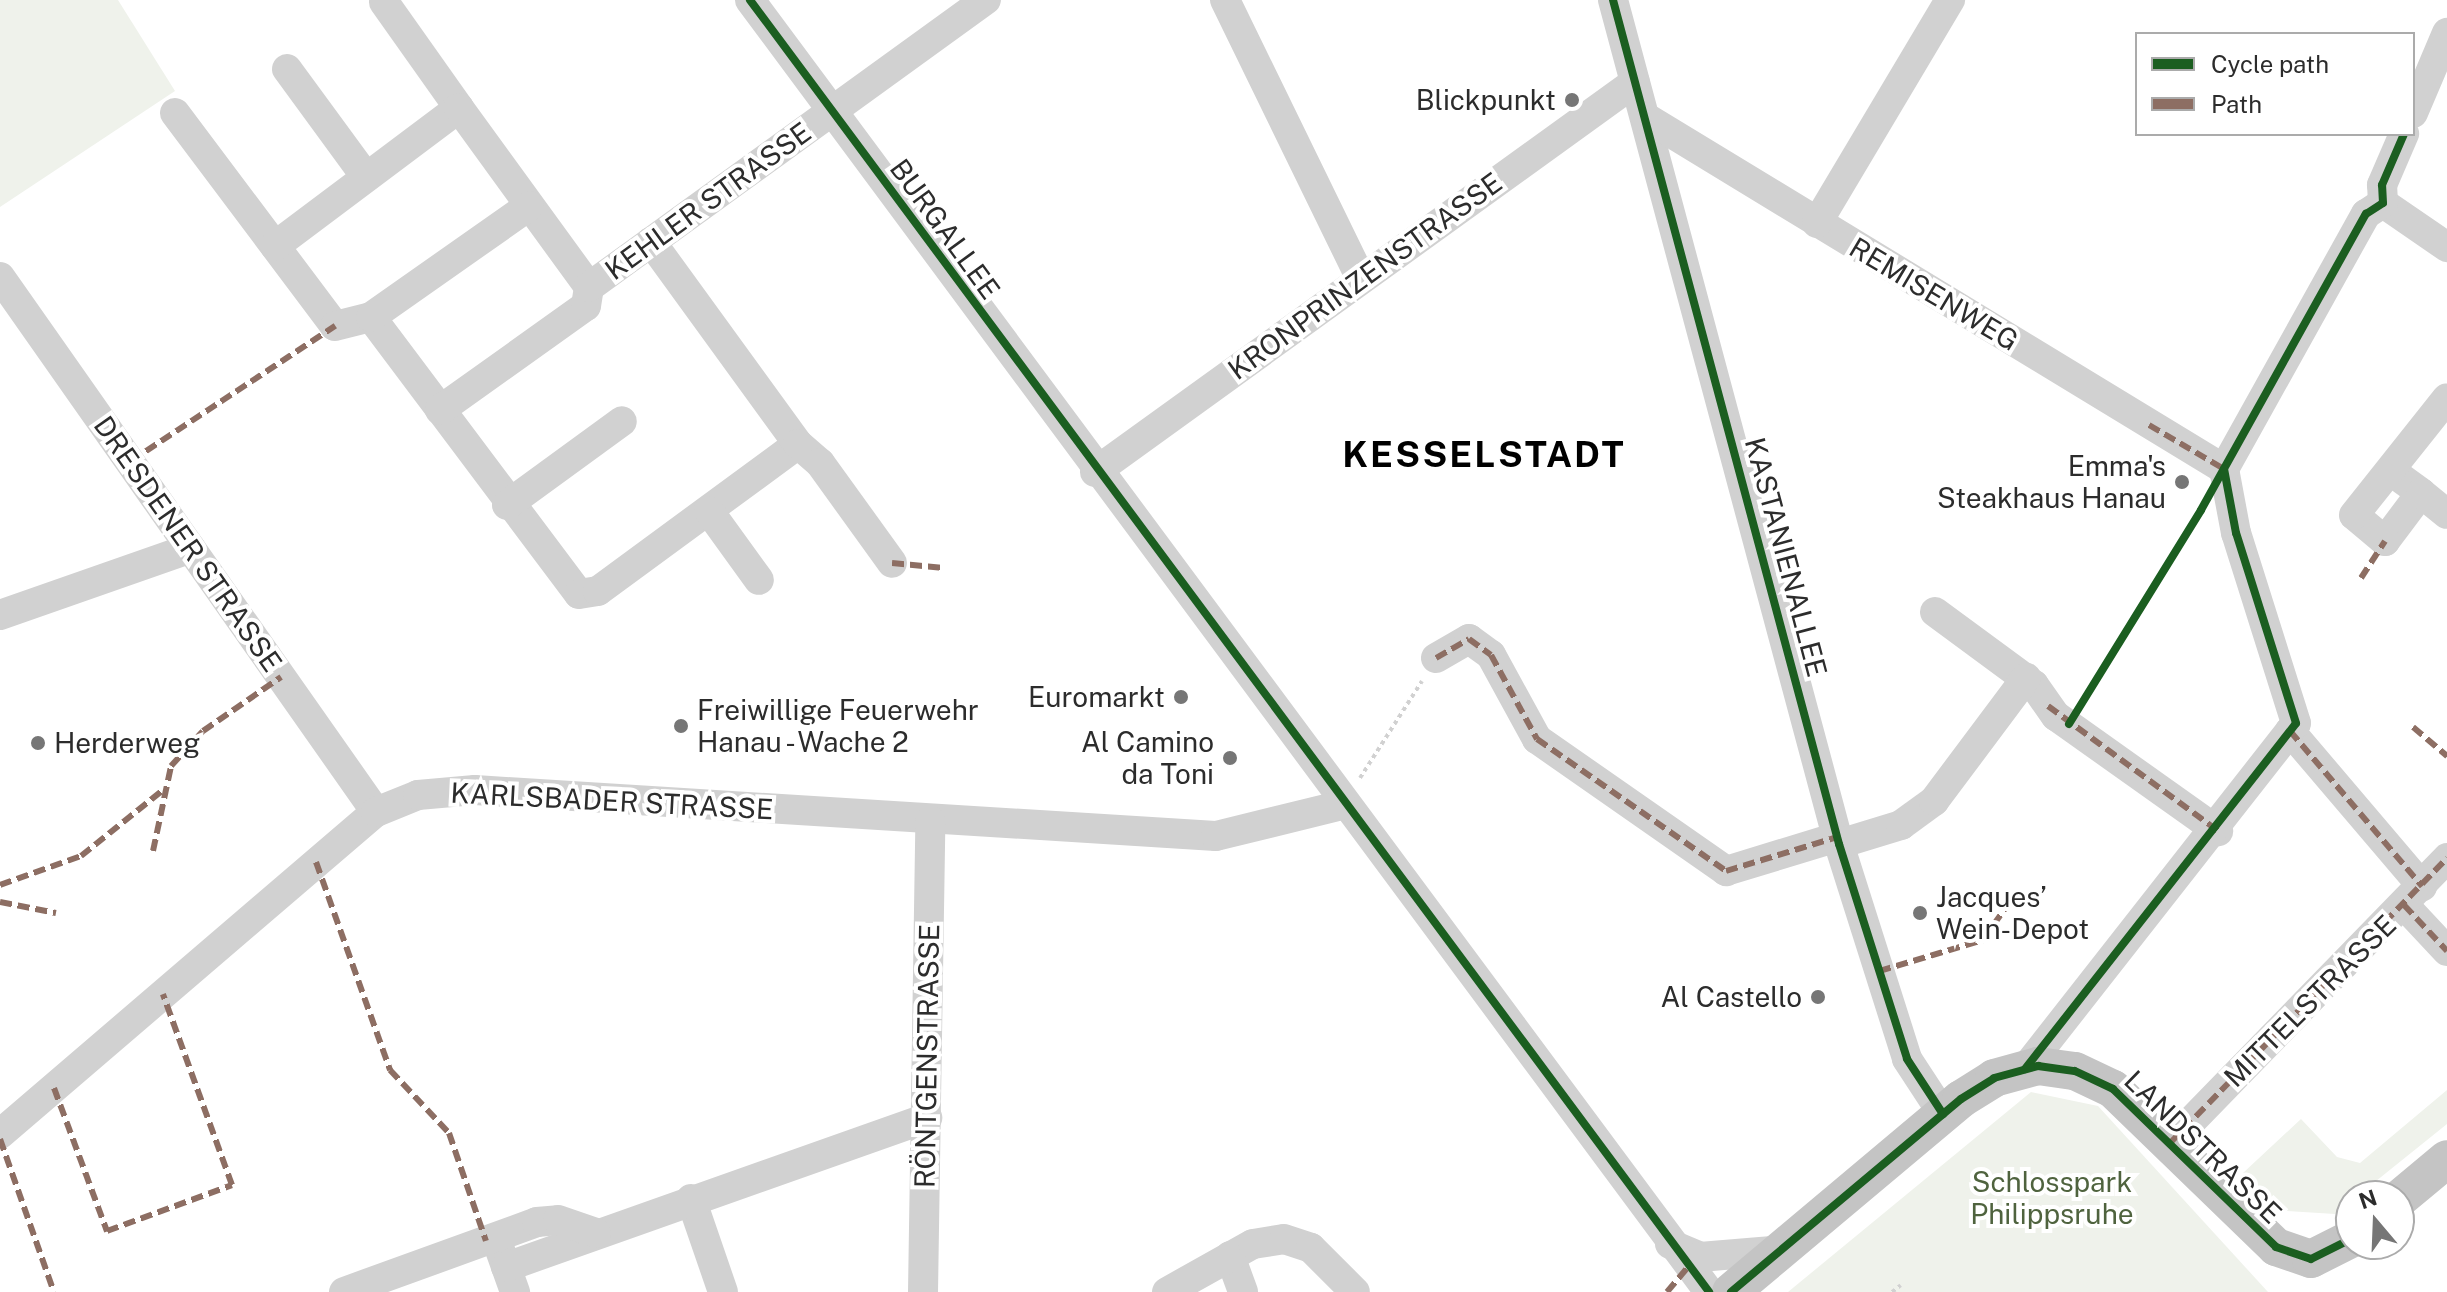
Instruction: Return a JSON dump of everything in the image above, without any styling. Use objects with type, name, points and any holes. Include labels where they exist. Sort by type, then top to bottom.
[{"type":"main road","name":"LANDSTRASSE","points":[[1731,1292],[1977,1087],[2025,1069],[2063,1068],[2094,1078],[2171,1142],[2276,1247],[2311,1259],[2335,1249]]},
{"type":"main road","points":[[2415,1186],[2447,1159]]},
{"type":"street","name":"BURGALLEE","points":[[750,0],[1342,805],[1709,1292]]},
{"type":"street","name":"KEHLER STRASSE","points":[[440,410],[586,306],[589,287],[986,0]]},
{"type":"street","points":[[1225,0],[1361,279]]},
{"type":"street","name":"KASTANIENALLEE","points":[[1613,0],[1838,840],[1907,1059],[1943,1114]]},
{"type":"street","points":[[1817,223],[1950,0]]},
{"type":"street","points":[[384,2],[589,287]]},
{"type":"street","points":[[2415,108],[2447,33]]},
{"type":"street","points":[[287,69],[366,177]]},
{"type":"street","name":"KRONPRINZENSTRASSE","points":[[1095,472],[1635,82]]},
{"type":"street","points":[[275,246],[459,108]]},
{"type":"street","points":[[175,113],[335,326],[371,317],[529,206]]},
{"type":"street","name":"REMISENWEG","points":[[1645,117],[2224,469]]},
{"type":"street","points":[[2383,203],[2382,185],[2403,136]]},
{"type":"street","points":[[2383,203],[2447,247]]},
{"type":"street","points":[[2383,203],[2366,214],[2224,469],[2236,533],[2293,727],[2413,896],[2447,951]]},
{"type":"street","points":[[651,242],[798,444],[820,463],[892,563]]},
{"type":"street","name":"DRESDENER STRASSE","points":[[0,277],[376,812]]},
{"type":"street","points":[[371,317],[507,505],[579,594],[598,591],[798,444]]},
{"type":"street","points":[[2421,493],[2385,541],[2354,515],[2447,398]]},
{"type":"street","points":[[507,505],[622,421]]},
{"type":"street","points":[[2391,471],[2447,514]]},
{"type":"street","points":[[709,511],[759,580]]},
{"type":"street","points":[[0,615],[191,548]]},
{"type":"street","points":[[1935,612],[2026,678],[2056,716],[2218,831]]},
{"type":"street","points":[[1436,658],[1469,639],[1491,655],[1537,739],[1726,871],[1901,825],[1934,801],[2026,678]]},
{"type":"street","points":[[2025,1069],[2218,831],[2293,727]]},
{"type":"street","name":"KARLSBADER STRASSE","points":[[0,1134],[376,812],[453,790],[1216,836],[1342,805]]},
{"type":"street","name":"RÖNTGENSTRASSE","points":[[923,1292],[930,821]]},
{"type":"street","name":"MITTELSTRASSE","points":[[2171,1142],[2447,858]]},
{"type":"street","points":[[496,1238],[510,1279],[596,1233],[927,1118]]},
{"type":"street","points":[[691,1199],[723,1292]]},
{"type":"street","points":[[344,1292],[549,1220],[596,1233]]},
{"type":"street","points":[[1167,1292],[1230,1256],[1266,1241],[1296,1240],[1355,1292]]},
{"type":"street","points":[[1670,1244],[1700,1257],[1783,1250]]},
{"type":"street","points":[[1230,1256],[1243,1292]]},
{"type":"path","points":[[1342,805],[1436,658]]},
{"type":"path","points":[[1892,1292],[1901,1285]]},
{"type":"green space","points":[[0,0],[118,0],[175,91],[0,207]]},
{"type":"green space","points":[[2447,1090],[2447,1124],[2377,1180],[2335,1180],[2335,1214],[2287,1211],[2243,1173],[2301,1119],[2337,1157],[2360,1163]]},
{"type":"green space","name":"Schlosspark Philippsruhe","points":[[2031,1092],[2098,1106],[2268,1292],[1788,1292]]},
{"type":"marked path","points":[[131,461],[335,326]]},
{"type":"marked path","points":[[2149,425],[2224,469]]},
{"type":"marked path","points":[[2361,578],[2385,541]]},
{"type":"marked path","points":[[892,563],[944,568]]},
{"type":"marked path","points":[[1436,658],[1469,639],[1491,655],[1537,739],[1726,871],[1837,837]]},
{"type":"marked path","points":[[153,851],[171,766],[203,731],[281,677]]},
{"type":"marked path","points":[[2048,706],[2218,831]]},
{"type":"marked path","points":[[2413,727],[2447,756]]},
{"type":"marked path","points":[[2290,731],[2422,886]]},
{"type":"marked path","points":[[0,885],[81,856],[163,790]]},
{"type":"marked path","points":[[2171,1142],[2447,858]]},
{"type":"marked path","points":[[316,862],[390,1070],[449,1133],[486,1241]]},
{"type":"marked path","points":[[1879,971],[1983,940],[2013,897]]},
{"type":"marked path","points":[[0,902],[56,913]]},
{"type":"marked path","points":[[2404,905],[2447,951]]},
{"type":"marked path","points":[[54,1088],[107,1231],[232,1185],[163,994]]},
{"type":"marked path","points":[[0,1139],[54,1292]]},
{"type":"marked path","points":[[1667,1292],[1688,1267]]},
{"type":"cycle path","points":[[750,0],[1709,1292]]},
{"type":"cycle path","points":[[1613,0],[1839,844],[1907,1059],[1943,1114]]},
{"type":"cycle path","points":[[2069,724],[2201,510],[2366,214],[2383,203],[2382,185],[2403,136]]},
{"type":"cycle path","points":[[2025,1069],[2296,723],[2236,533],[2224,469]]},
{"type":"cycle path","points":[[1731,1292],[1961,1099],[1994,1078],[2038,1066],[2075,1071],[2113,1089],[2276,1247],[2311,1259],[2335,1247]]},
{"type":"place","name":"Blickpunkt","points":[[1572,100]]},
{"type":"place","name":"Emma's Steakhaus Hanau","points":[[2182,482]]},
{"type":"place","name":"Euromarkt","points":[[1181,697]]},
{"type":"place","name":"Freiwillige Feuerwehr Hanau - Wache 2","points":[[681,726]]},
{"type":"place","name":"Herderweg","points":[[38,743]]},
{"type":"place","name":"Al Camino da Toni","points":[[1230,758]]},
{"type":"place","name":"Jacques’ Wein-Depot","points":[[1920,913]]},
{"type":"place","name":"Al Castello","points":[[1818,997]]},
{"type":"district","name":"KESSELSTADT","points":[[1484,455]]}]
